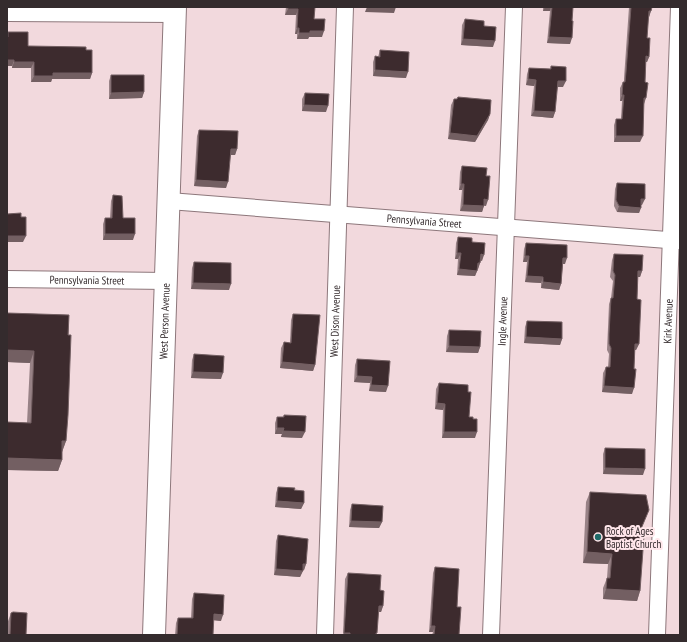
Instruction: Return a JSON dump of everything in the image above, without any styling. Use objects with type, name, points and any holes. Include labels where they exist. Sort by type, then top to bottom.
[{"type":"street","name":"West Dison Avenue","points":[[325,635],[345,7]]},
{"type":"street","name":"Ingle Avenue","points":[[491,635],[514,7]]},
{"type":"street","name":"Kirk Avenue","points":[[656,635],[675,240],[679,7]]},
{"type":"street","points":[[7,14],[175,11]]},
{"type":"street","name":"West Person Avenue","points":[[154,635],[175,11]]},
{"type":"street","name":"Pennsylvania Street","points":[[169,201],[675,240]]},
{"type":"street","name":"Pennsylvania Street","points":[[7,279],[166,281]]},
{"type":"building","points":[[288,7],[315,7],[314,19],[325,19],[324,31],[299,33],[299,28],[297,28],[298,9],[288,9]]},
{"type":"building","points":[[552,7],[573,7],[572,38],[549,37]]},
{"type":"building","points":[[631,7],[652,7],[651,11],[649,11],[647,38],[650,38],[649,57],[646,56],[645,82],[648,83],[646,98],[644,98],[643,136],[616,136],[616,119],[622,119],[624,95],[622,95],[623,82],[625,82]]},
{"type":"building","points":[[465,19],[484,21],[484,26],[496,27],[495,41],[463,39]]},
{"type":"building","points":[[8,32],[28,32],[28,46],[86,47],[86,50],[92,50],[92,73],[53,73],[53,76],[34,76],[34,62],[14,62],[14,60],[7,60]]},
{"type":"building","points":[[380,50],[409,52],[408,72],[375,70],[375,56],[380,57]]},
{"type":"building","points":[[551,66],[566,67],[566,81],[558,81],[555,112],[534,111],[536,80],[528,79],[529,68],[551,69]]},
{"type":"building","points":[[111,75],[144,75],[144,92],[111,93]]},
{"type":"building","points":[[305,93],[329,94],[328,106],[304,105]]},
{"type":"building","points":[[458,97],[491,100],[490,114],[477,136],[450,133],[454,99],[457,99]]},
{"type":"building","points":[[199,130],[238,131],[237,149],[231,149],[228,182],[196,180]]},
{"type":"building","points":[[462,166],[487,168],[486,176],[490,176],[488,200],[484,199],[484,206],[463,205],[464,184],[461,184]]},
{"type":"building","points":[[617,183],[645,184],[645,199],[641,199],[641,208],[619,206],[616,200]]},
{"type":"building","points":[[113,195],[122,196],[123,218],[135,218],[135,234],[105,234],[105,218],[112,218]]},
{"type":"building","points":[[21,213],[21,217],[26,217],[26,236],[7,236],[7,214]]},
{"type":"building","points":[[458,237],[472,238],[472,242],[485,243],[484,255],[481,254],[477,271],[459,269],[461,253],[457,253]]},
{"type":"building","points":[[526,243],[567,245],[567,258],[563,258],[561,284],[543,282],[543,277],[527,276],[529,256],[525,256]]},
{"type":"building","points":[[614,254],[643,255],[642,271],[638,271],[637,299],[641,300],[639,344],[635,344],[634,369],[636,369],[634,388],[604,386],[606,367],[610,367],[611,348],[609,344],[609,334],[611,298],[613,298],[615,275],[613,271]]},
{"type":"building","points":[[194,262],[231,263],[231,284],[193,283]]},
{"type":"building","points":[[7,313],[69,315],[68,335],[71,335],[68,415],[66,441],[62,441],[62,460],[7,458],[7,422],[31,423],[34,351],[7,350]]},
{"type":"building","points":[[293,314],[320,315],[315,365],[282,362],[284,342],[291,343]]},
{"type":"building","points":[[527,321],[562,322],[562,339],[526,337]]},
{"type":"building","points":[[449,330],[481,331],[480,347],[449,346]]},
{"type":"building","points":[[194,354],[224,356],[223,373],[193,372]]},
{"type":"building","points":[[357,359],[390,361],[388,386],[371,385],[372,377],[357,376]]},
{"type":"building","points":[[439,383],[468,385],[468,392],[471,392],[469,417],[477,419],[477,432],[444,432],[445,404],[437,403]]},
{"type":"building","points":[[284,415],[306,416],[305,432],[283,431],[284,428],[277,428],[277,417],[284,417]]},
{"type":"building","points":[[605,448],[645,449],[645,469],[605,468]]},
{"type":"building","points":[[278,487],[295,488],[294,490],[304,491],[304,503],[277,501]]},
{"type":"building","points":[[590,492],[646,495],[649,510],[638,536],[644,536],[640,591],[606,589],[607,578],[610,578],[612,554],[587,552]]},
{"type":"building","points":[[352,504],[383,506],[382,522],[351,521]]},
{"type":"building","points":[[278,535],[308,539],[306,564],[303,564],[303,571],[276,569]]},
{"type":"building","points":[[435,567],[459,569],[457,607],[461,607],[459,635],[434,635],[435,626],[431,626]]},
{"type":"building","points":[[348,573],[381,575],[380,590],[384,591],[383,606],[379,606],[376,635],[350,635],[350,633],[344,633]]},
{"type":"building","points":[[194,593],[224,595],[223,615],[214,614],[213,635],[177,635],[178,618],[193,618]]},
{"type":"building","points":[[11,613],[27,613],[26,635],[10,635]]},
{"type":"place","name":"Rock of Ages Baptist Church","points":[[598,537]]}]
